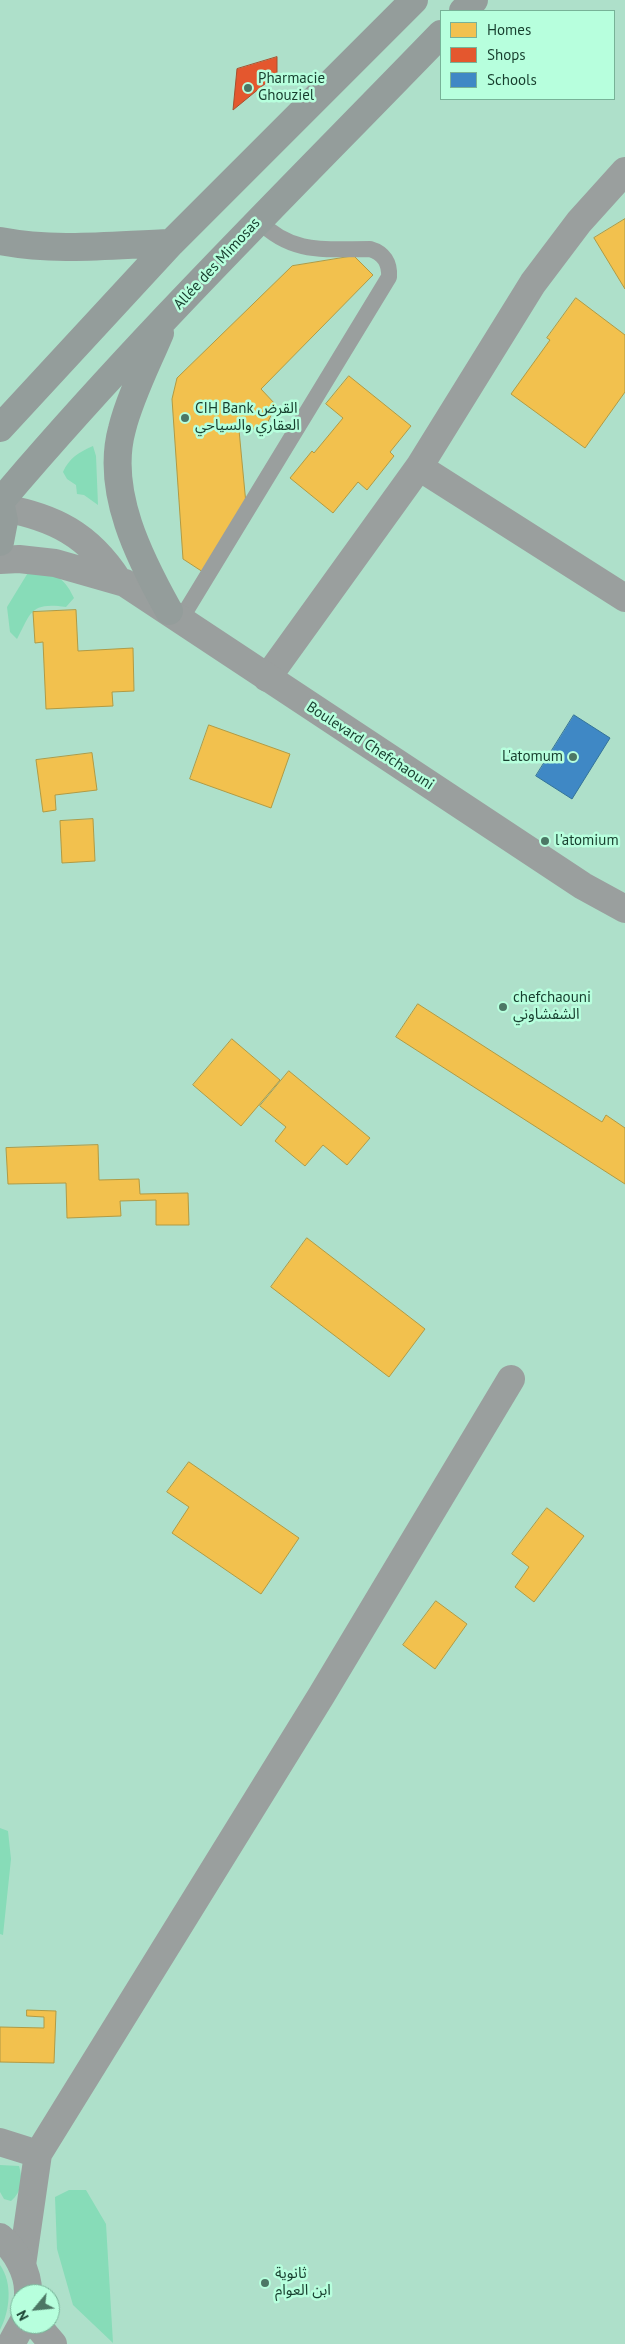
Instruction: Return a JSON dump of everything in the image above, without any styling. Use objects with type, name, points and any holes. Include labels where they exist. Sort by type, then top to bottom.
[{"type":"main road","points":[[0,428],[170,243],[414,0]]},
{"type":"main road","points":[[464,10],[474,0]]},
{"type":"main road","name":"Allée des Mimosas","points":[[1,504],[42,453],[164,320],[258,220],[440,35]]},
{"type":"main road","points":[[0,241],[65,249],[170,243]]},
{"type":"main road","points":[[164,320],[122,430],[118,470],[124,502],[137,547],[175,615]]},
{"type":"main road","points":[[0,542],[4,520],[1,504]]},
{"type":"street","points":[[267,678],[419,467],[533,283],[579,222],[625,171]]},
{"type":"street","points":[[419,467],[625,598]]},
{"type":"street","name":"Boulevard Chefchaouni","points":[[1,504],[59,524],[76,534],[102,557],[118,580]]},
{"type":"street","name":"Boulevard Chefchaouni","points":[[0,560],[38,560],[90,575],[118,580],[175,615],[267,678],[583,886],[625,909]]},
{"type":"street","points":[[26,2284],[22,2264],[38,2154],[115,2026],[322,1696],[511,1379]]},
{"type":"street","points":[[0,2142],[38,2154]]},
{"type":"street","points":[[0,2237],[8,2243],[22,2264]]},
{"type":"street","points":[[44,2334],[53,2344]]},
{"type":"lane","points":[[175,615],[219,560],[389,277],[388,264],[378,251],[370,249],[307,249],[280,239],[258,220]]},
{"type":"green space","points":[[93,446],[96,456],[98,505],[84,495],[77,494],[76,485],[67,479],[63,472],[75,456]]},
{"type":"green space","points":[[29,571],[57,577],[66,584],[74,598],[66,607],[45,606],[33,611],[17,639],[10,632],[7,607]]},
{"type":"green space","points":[[0,1828],[8,1831],[11,1859],[3,1935],[0,1934]]},
{"type":"green space","points":[[0,2165],[19,2166],[21,2185],[11,2201],[4,2199],[0,2192]]},
{"type":"green space","points":[[69,2190],[86,2190],[106,2224],[113,2343],[73,2305],[57,2249],[55,2197]]},
{"type":"green space","points":[[0,2265],[7,2280],[9,2297],[6,2314],[0,2330]]},
{"type":"building: Homes","points":[[625,219],[625,289],[594,238]]},
{"type":"building: Homes","points":[[354,256],[373,275],[261,389],[276,405],[265,428],[239,430],[246,504],[203,572],[183,559],[172,399],[177,378],[292,266]]},
{"type":"building: Homes","points":[[576,298],[625,335],[625,392],[585,448],[511,394],[550,340],[547,338]]},
{"type":"building: Homes","points":[[349,376],[411,426],[390,452],[394,456],[367,490],[358,482],[333,513],[290,478],[343,418],[326,404]]},
{"type":"building: Homes","points":[[76,610],[78,651],[133,648],[134,691],[112,692],[113,706],[46,709],[43,642],[35,643],[33,612]]},
{"type":"building: Homes","points":[[209,725],[290,754],[271,808],[190,779]]},
{"type":"building: Homes","points":[[92,753],[97,790],[55,795],[56,810],[43,812],[36,760]]},
{"type":"building: Homes","points":[[93,819],[95,861],[62,863],[60,821]]},
{"type":"building: Homes","points":[[418,1004],[602,1122],[606,1115],[625,1128],[625,1184],[396,1037]]},
{"type":"building: Homes","points":[[232,1039],[280,1080],[241,1126],[193,1085]]},
{"type":"building: Homes","points":[[289,1071],[370,1138],[347,1165],[323,1145],[305,1166],[275,1141],[286,1127],[260,1106]]},
{"type":"building: Homes","points":[[98,1145],[99,1180],[139,1179],[140,1194],[188,1193],[189,1225],[156,1225],[156,1200],[120,1201],[121,1216],[67,1218],[66,1183],[8,1184],[6,1148]]},
{"type":"building: Homes","points":[[307,1238],[425,1329],[389,1377],[271,1287]]},
{"type":"building: Homes","points":[[189,1462],[299,1538],[261,1594],[172,1533],[189,1507],[167,1492]]},
{"type":"building: Homes","points":[[547,1508],[584,1536],[534,1602],[515,1587],[529,1567],[512,1554]]},
{"type":"building: Homes","points":[[436,1601],[467,1624],[435,1669],[403,1645]]},
{"type":"building: Homes","points":[[27,2010],[56,2011],[54,2063],[0,2062],[0,2027],[44,2028],[44,2017],[27,2016]]},
{"type":"building: Shops","points":[[277,57],[277,74],[233,110],[237,69]]},
{"type":"building: Schools","name":"L'atomum","points":[[574,715],[610,738],[572,799],[536,776]]},
{"type":"place","name":"Pharmacie Ghouziel","points":[[248,88]]},
{"type":"place","name":"CIH Bank القرض العقاري والسياحي","points":[[185,418]]},
{"type":"place","name":"L'atomum","points":[[573,757]]},
{"type":"place","name":"l'atomium","points":[[545,841]]},
{"type":"place","name":"chefchaouni الشفشاوني","points":[[503,1007]]},
{"type":"place","name":"ثانوية ابن العوام","points":[[265,2283]]}]
